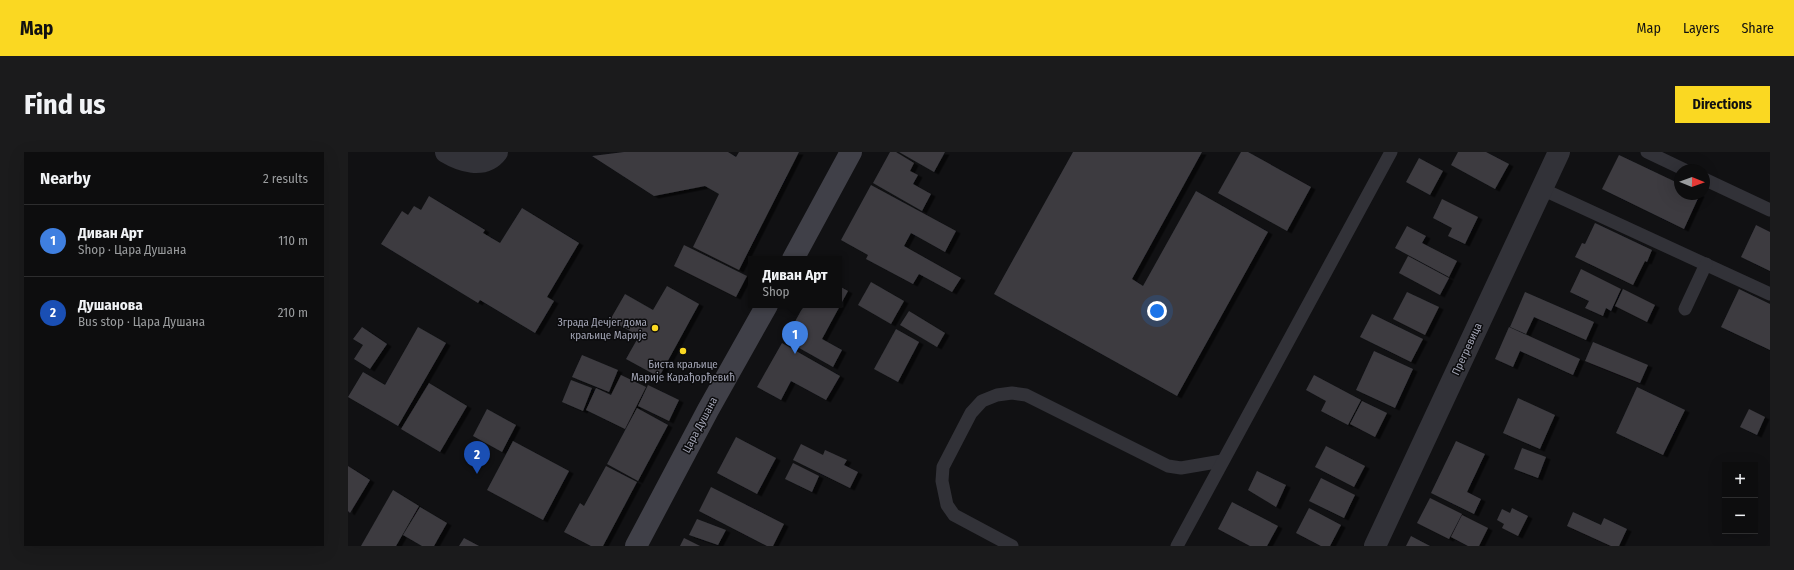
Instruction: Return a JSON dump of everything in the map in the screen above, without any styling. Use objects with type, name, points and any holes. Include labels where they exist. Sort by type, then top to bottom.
[{"type":"main road","points":[[794,256],[852,152]]},
{"type":"main road","name":"Цара Душана","points":[[636,546],[708,410],[765,308]]},
{"type":"street","points":[[446,152],[465,162],[486,160],[497,152]]},
{"type":"street","name":"Прегревица","points":[[1375,546],[1559,152]]},
{"type":"lane","points":[[1176,546],[1391,152]]},
{"type":"lane","points":[[1646,152],[1674,165]]},
{"type":"lane","points":[[1710,182],[1770,210]]},
{"type":"lane","points":[[1542,189],[1770,294]]},
{"type":"lane","points":[[1685,309],[1706,264]]},
{"type":"lane","points":[[1012,546],[954,515],[947,505],[942,481],[943,467],[971,413],[982,401],[997,395],[1012,393],[1026,395],[1168,466],[1181,468],[1222,461]]},
{"type":"building","points":[[624,152],[728,152],[736,157],[739,152],[799,152],[739,270],[693,247],[719,194],[705,186],[654,196],[592,156]]},
{"type":"building","points":[[890,152],[896,152],[914,163],[910,171],[918,175],[913,184],[931,194],[922,211],[873,183]]},
{"type":"building","points":[[899,152],[945,152],[934,172]]},
{"type":"building","points":[[1073,152],[1202,152],[1132,279],[1143,286],[1196,191],[1268,232],[1177,396],[994,294]]},
{"type":"building","points":[[1241,152],[1248,152],[1311,187],[1287,231],[1218,193]]},
{"type":"building","points":[[1458,152],[1486,152],[1509,164],[1495,189],[1451,165]]},
{"type":"building","points":[[1619,155],[1674,181],[1674,200],[1697,200],[1684,229],[1602,189]]},
{"type":"building","points":[[1419,158],[1443,171],[1430,195],[1406,182]]},
{"type":"building","points":[[871,185],[956,231],[945,252],[911,233],[904,246],[961,278],[952,292],[919,274],[913,284],[866,259],[868,255],[841,240]]},
{"type":"building","points":[[429,196],[485,230],[483,233],[500,243],[522,208],[579,243],[547,297],[554,301],[535,333],[480,300],[478,303],[381,244],[402,211],[408,215],[414,206],[421,210]]},
{"type":"building","points":[[1442,199],[1478,217],[1465,244],[1448,236],[1452,228],[1433,218]]},
{"type":"building","points":[[1595,223],[1652,250],[1647,262],[1645,261],[1633,285],[1575,257],[1582,243],[1585,244]]},
{"type":"building","points":[[1756,225],[1770,232],[1770,271],[1741,257]]},
{"type":"building","points":[[1407,226],[1426,236],[1422,243],[1457,261],[1449,277],[1395,248]]},
{"type":"building","points":[[684,245],[747,276],[736,297],[674,266]]},
{"type":"building","points":[[1408,256],[1449,278],[1440,295],[1399,273]]},
{"type":"building","points":[[1581,269],[1621,289],[1611,311],[1606,308],[1603,316],[1585,308],[1589,301],[1570,292]]},
{"type":"building","points":[[871,282],[904,301],[891,324],[858,305]]},
{"type":"building","name":"Зграда Дечјег дома краљице Марије","points":[[667,286],[699,304],[659,377],[626,359],[639,336],[610,320],[625,294],[653,310]]},
{"type":"building","points":[[842,288],[848,291],[842,302]]},
{"type":"building","points":[[1623,289],[1655,305],[1647,322],[1615,306]]},
{"type":"building","points":[[1739,289],[1770,304],[1770,350],[1721,327]]},
{"type":"building","points":[[1407,292],[1439,307],[1425,335],[1393,319]]},
{"type":"building","points":[[1525,292],[1594,322],[1586,340],[1534,317],[1526,334],[1510,327]]},
{"type":"building","points":[[802,308],[839,308],[822,339],[842,350],[833,367],[785,340]]},
{"type":"building","points":[[909,311],[945,333],[937,347],[900,325]]},
{"type":"building","points":[[1372,314],[1423,339],[1411,362],[1360,337]]},
{"type":"building","points":[[362,327],[387,344],[370,369],[354,359],[363,345],[353,339]]},
{"type":"building","points":[[418,327],[446,343],[398,426],[348,397],[363,372],[385,385]]},
{"type":"building","points":[[1509,327],[1580,359],[1573,375],[1520,351],[1513,367],[1495,359]]},
{"type":"building","points":[[896,329],[919,342],[898,382],[874,369]]},
{"type":"building","points":[[1593,342],[1648,365],[1640,383],[1585,361]]},
{"type":"building","points":[[782,343],[840,376],[826,400],[791,381],[781,400],[757,387]]},
{"type":"building","points":[[1374,351],[1413,369],[1395,408],[1356,390]]},
{"type":"building","points":[[582,355],[618,370],[609,392],[572,377]]},
{"type":"building","points":[[621,375],[646,387],[625,429],[586,410],[596,388],[611,395]]},
{"type":"building","points":[[1314,375],[1361,400],[1348,425],[1321,411],[1326,401],[1306,390]]},
{"type":"building","points":[[571,380],[592,388],[583,411],[562,402]]},
{"type":"building","points":[[429,383],[467,406],[440,452],[401,429]]},
{"type":"building","points":[[648,385],[679,400],[669,421],[638,406]]},
{"type":"building","points":[[1637,387],[1685,410],[1663,455],[1616,433]]},
{"type":"building","points":[[1518,398],[1555,415],[1540,449],[1503,433]]},
{"type":"building","points":[[1362,401],[1387,413],[1375,437],[1350,424]]},
{"type":"building","points":[[637,408],[668,425],[638,481],[607,464]]},
{"type":"building","points":[[487,409],[516,425],[502,452],[473,436]]},
{"type":"building","points":[[1749,409],[1765,417],[1757,435],[1740,427]]},
{"type":"building","points":[[736,437],[776,458],[757,494],[717,473]]},
{"type":"building","points":[[513,441],[569,471],[543,520],[487,490]]},
{"type":"building","points":[[1456,441],[1485,454],[1467,492],[1481,499],[1474,514],[1431,493]]},
{"type":"building","points":[[801,444],[823,455],[825,450],[847,460],[844,465],[858,472],[850,488],[793,460]]},
{"type":"building","points":[[1326,446],[1365,466],[1354,487],[1315,467]]},
{"type":"building","points":[[1522,448],[1546,457],[1538,478],[1514,469]]},
{"type":"building","points":[[793,463],[819,476],[812,492],[785,479]]},
{"type":"building","points":[[348,466],[370,480],[350,513],[348,511]]},
{"type":"building","points":[[606,466],[637,482],[603,546],[591,546],[564,532],[580,503],[584,506]]},
{"type":"building","points":[[1257,471],[1286,485],[1276,507],[1248,490]]},
{"type":"building","points":[[1321,478],[1355,495],[1344,518],[1309,501]]},
{"type":"building","points":[[711,487],[784,524],[773,546],[767,546],[699,511]]},
{"type":"building","points":[[393,490],[419,506],[396,546],[361,546]]},
{"type":"building","points":[[1430,498],[1462,514],[1449,539],[1417,523]]},
{"type":"building","points":[[1232,502],[1278,526],[1267,546],[1250,546],[1218,529]]},
{"type":"building","points":[[420,507],[447,523],[434,546],[422,546],[403,535]]},
{"type":"building","points":[[1309,508],[1341,525],[1330,546],[1321,546],[1296,533]]},
{"type":"building","points":[[1512,508],[1528,516],[1518,536],[1502,528],[1504,524],[1497,520],[1502,509],[1510,513]]},
{"type":"building","points":[[1573,512],[1601,525],[1604,518],[1627,529],[1619,546],[1611,546],[1567,526]]},
{"type":"building","points":[[1462,515],[1488,528],[1479,546],[1468,546],[1451,537]]},
{"type":"building","points":[[697,519],[726,530],[718,545],[689,535]]},
{"type":"building","points":[[1411,536],[1430,546],[1406,546]]},
{"type":"building","points":[[464,538],[479,546],[459,546]]},
{"type":"building","points":[[684,538],[700,546],[680,546]]},
{"type":"place","name":"Зграда Дечјег дома краљице Марије","points":[[655,328]]},
{"type":"place","name":"Биста краљице Марије Карађорђевић","points":[[683,351]]},
{"type":"place","name":"Диван Арт","points":[[795,354]]},
{"type":"place","name":"Душанова","points":[[477,474]]}]
